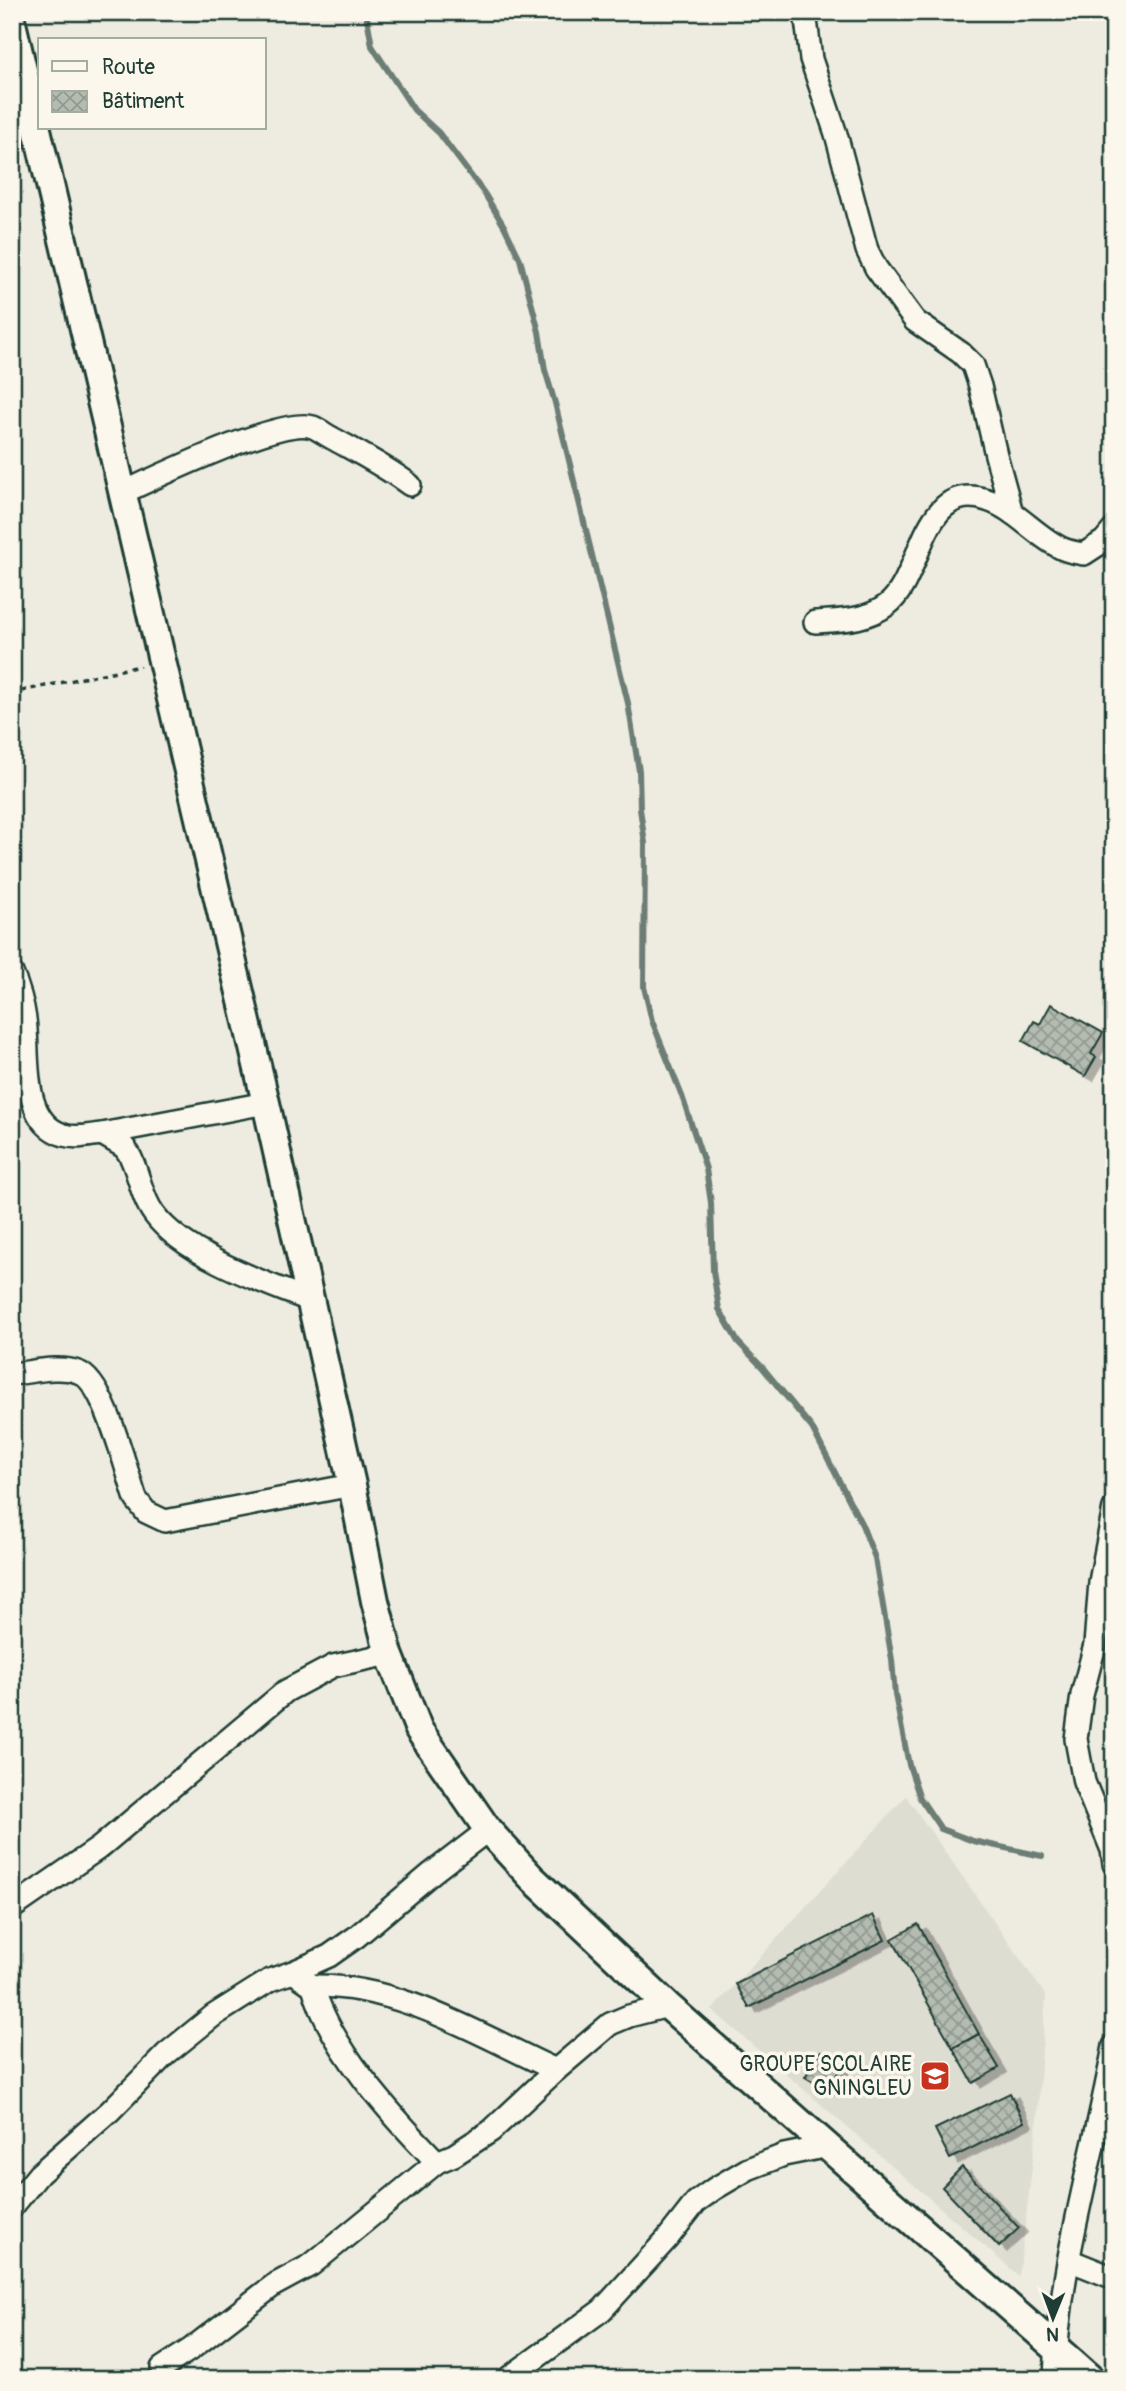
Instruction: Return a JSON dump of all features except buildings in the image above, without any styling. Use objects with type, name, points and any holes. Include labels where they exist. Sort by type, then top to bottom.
[{"type":"street","points":[[805,12],[811,59],[836,135],[867,250],[876,268],[915,321],[961,353],[973,365],[1012,513]]},
{"type":"street","points":[[12,23],[38,125]]},
{"type":"street","points":[[39,130],[266,1103],[352,1485],[375,1601],[389,1654],[419,1730],[488,1830],[532,1878],[668,2006],[1091,2379]]},
{"type":"street","points":[[122,493],[203,456],[296,426],[312,427],[389,469],[411,485]]},
{"type":"street","points":[[815,622],[849,620],[869,615],[887,605],[902,589],[929,524],[948,504],[967,498],[987,500],[1012,513],[1063,549],[1084,554],[1104,541],[1114,529]]},
{"type":"street","points":[[12,973],[26,1021],[27,1069],[34,1103],[45,1121],[61,1135],[75,1137],[102,1133],[266,1103]]},
{"type":"street","points":[[102,1133],[124,1147],[155,1215],[181,1239],[196,1250],[230,1267],[309,1300]]},
{"type":"street","points":[[12,1374],[77,1371],[91,1379],[103,1401],[136,1499],[146,1512],[165,1521],[352,1485]]},
{"type":"street","points":[[1114,1508],[1107,1585],[1082,1695],[1076,1739],[1084,1782],[1112,1850],[1114,1864]]},
{"type":"street","points":[[12,1908],[99,1848],[286,1691],[333,1666],[389,1654]]},
{"type":"street","points":[[12,2207],[39,2174],[110,2111],[166,2054],[213,2016],[270,1980],[329,1956],[488,1830]]},
{"type":"street","points":[[293,1972],[313,1986],[357,1989],[440,2014],[556,2070]]},
{"type":"street","points":[[313,1986],[333,2035],[370,2085],[437,2162]]},
{"type":"street","points":[[162,2368],[274,2285],[311,2265],[437,2162],[454,2155],[491,2131],[610,2024],[668,2006]]},
{"type":"street","points":[[1055,2379],[1056,2348],[1069,2260],[1114,2046]]},
{"type":"street","points":[[507,2379],[602,2310],[705,2195],[748,2169],[784,2155],[829,2146]]},
{"type":"street","points":[[1069,2260],[1114,2278]]},
{"type":"path","points":[[12,693],[163,662]]},
{"type":"shaded area","points":[[906,1796],[1046,1996],[1036,2134],[1019,2276],[712,2010]]},
{"type":"waterway","points":[[366,12],[372,46],[414,110],[439,133],[484,193],[520,259],[628,703],[639,771],[640,809],[645,843],[644,987],[652,1021],[682,1096],[706,1169],[711,1203],[713,1271],[719,1309],[738,1342],[812,1428],[862,1525],[875,1558],[895,1695],[909,1765],[920,1798],[941,1829],[973,1841],[1042,1856]]},
{"type":"place","name":"GROUPE SCOLAIRE GNINGLEU","points":[[935,2076]]}]
